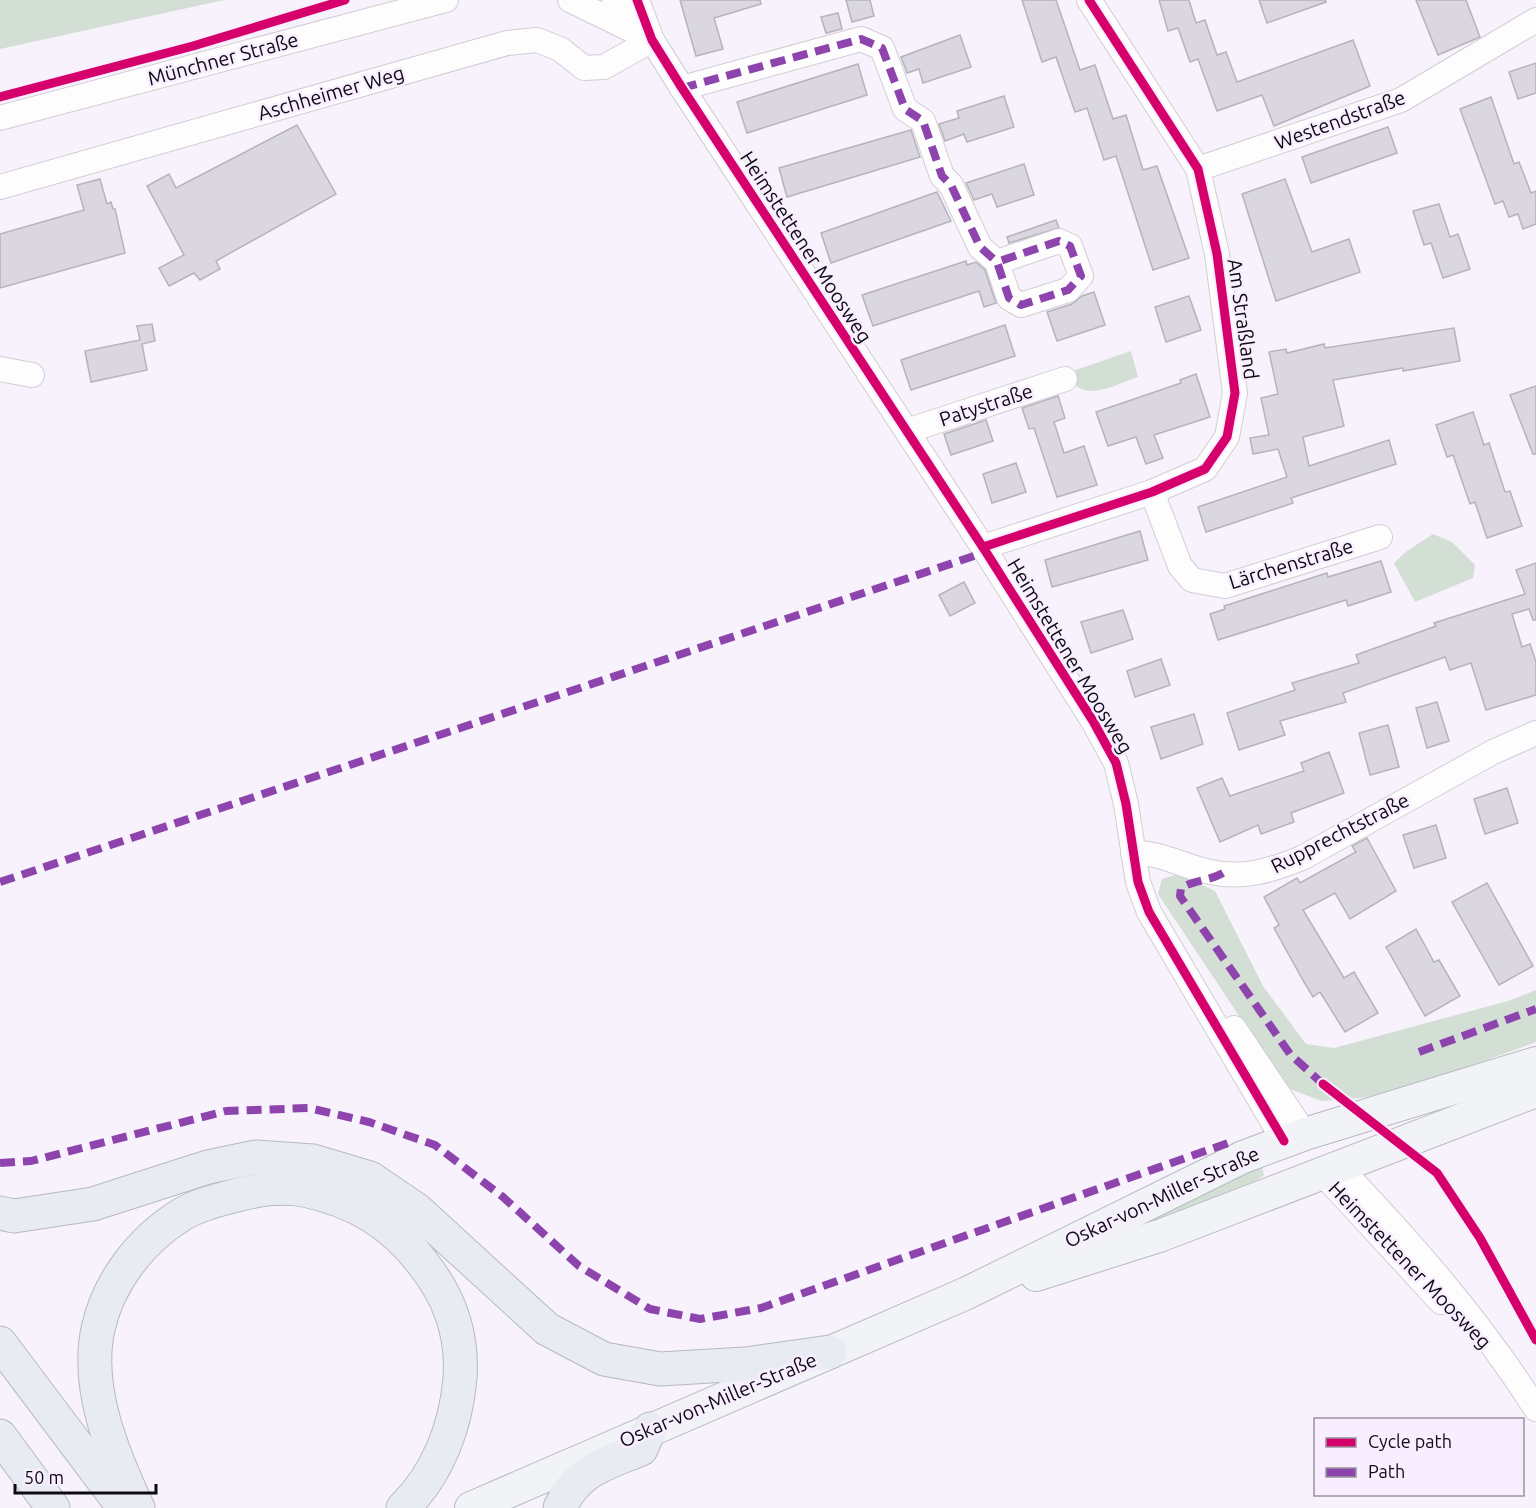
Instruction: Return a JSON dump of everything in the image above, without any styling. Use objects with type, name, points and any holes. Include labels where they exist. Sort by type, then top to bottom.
[{"type":"highway","points":[[0,1213],[14,1216],[93,1204],[208,1167],[256,1157],[313,1161],[370,1178],[417,1210],[547,1329],[604,1359],[660,1369],[745,1364],[830,1352]]},
{"type":"highway","points":[[138,1508],[101,1409],[97,1379],[98,1330],[110,1293],[129,1261],[153,1236],[183,1214],[220,1199],[259,1190],[302,1189],[350,1203],[393,1228],[439,1284],[454,1319],[461,1360],[458,1401],[446,1446],[414,1497],[403,1508]]},
{"type":"highway","points":[[0,1343],[124,1508]]},
{"type":"highway","points":[[560,1508],[568,1489],[589,1471],[641,1449],[650,1429]]},
{"type":"highway","points":[[0,1436],[53,1508]]},
{"type":"main road","name":"Oskar-von-Miller-Straße","points":[[471,1508],[967,1293],[1076,1237],[1243,1157],[1294,1137],[1536,1064]]},
{"type":"main road","name":"Oskar-von-Miller-Straße","points":[[967,1293],[1008,1284],[1162,1235],[1536,1091]]},
{"type":"main road","points":[[1294,1137],[1332,1171]]},
{"type":"street","name":"Münchner Straße","points":[[0,118],[446,0]]},
{"type":"street","points":[[570,0],[652,40]]},
{"type":"street","name":"Heimstettener Moosweg","points":[[614,0],[652,40]]},
{"type":"street","name":"Heimstettener Moosweg","points":[[637,0],[652,40],[682,88],[781,243],[983,548],[1093,721],[1116,763],[1126,804],[1138,882],[1149,912],[1294,1137]]},
{"type":"street","name":"Am Straßland","points":[[983,548],[1152,492],[1205,470],[1227,437],[1235,393],[1217,254],[1198,169],[1089,0]]},
{"type":"street","name":"Westendstraße","points":[[1198,169],[1401,100],[1536,20]]},
{"type":"street","points":[[682,88],[861,39],[882,48],[905,109],[923,121],[942,176],[951,185],[980,247],[997,262]]},
{"type":"street","name":"Aschheimer Weg","points":[[0,187],[507,43],[537,40],[560,49],[584,68],[604,67],[652,40]]},
{"type":"street","points":[[0,369],[32,375]]},
{"type":"street","name":"Patystraße","points":[[907,431],[1065,379]]},
{"type":"street","name":"Lärchenstraße","points":[[1152,492],[1180,566],[1192,580],[1225,586],[1380,537]]},
{"type":"street","name":"Rupprechtstraße","points":[[1133,853],[1150,852],[1206,871],[1235,875],[1269,872],[1302,858],[1492,752],[1536,733]]},
{"type":"street","name":"Heimstettener Moosweg","points":[[1332,1171],[1404,1235],[1480,1327],[1536,1409]]},
{"type":"shaded area","points":[[0,0],[224,0],[0,49]]},
{"type":"shaded area","points":[[1131,351],[1138,377],[1107,388],[1089,391],[1081,389],[1064,374]]},
{"type":"shaded area","points":[[1433,534],[1452,542],[1475,565],[1473,578],[1415,602],[1394,563],[1407,551]]},
{"type":"shaded area","points":[[1178,874],[1215,891],[1263,986],[1306,1044],[1334,1048],[1508,1001],[1536,990],[1536,1042],[1413,1087],[1361,1098],[1322,1101],[1287,1088],[1158,894],[1162,879]]},
{"type":"shaded area","points":[[1261,1163],[1264,1175],[1257,1180],[1130,1231],[1160,1213]]},
{"type":"building","points":[[680,0],[760,0],[761,4],[714,18],[723,49],[696,56]]},
{"type":"building","points":[[846,0],[870,0],[874,16],[852,22]]},
{"type":"building","points":[[1022,0],[1056,0],[1080,70],[1095,65],[1113,119],[1126,115],[1143,170],[1157,166],[1189,258],[1153,270],[1116,156],[1104,160],[1087,108],[1075,112],[1056,57],[1042,62]]},
{"type":"building","points":[[1159,0],[1189,0],[1196,23],[1205,20],[1217,55],[1226,52],[1237,82],[1353,40],[1370,86],[1274,126],[1262,95],[1217,111],[1198,59],[1190,62],[1178,28],[1168,31]]},
{"type":"building","points":[[1259,0],[1325,0],[1326,2],[1267,23]]},
{"type":"building","points":[[1416,0],[1466,0],[1480,37],[1438,55]]},
{"type":"building","points":[[838,13],[842,29],[826,33],[821,17]]},
{"type":"building","points":[[960,35],[971,67],[923,83],[919,69],[907,73],[901,57]]},
{"type":"building","points":[[1536,63],[1536,93],[1518,99],[1509,72]]},
{"type":"building","points":[[858,64],[867,95],[747,133],[737,102]]},
{"type":"building","points":[[1004,96],[1014,127],[967,142],[964,134],[945,141],[939,124],[959,118],[957,111]]},
{"type":"building","points":[[1491,97],[1514,164],[1519,162],[1531,193],[1536,191],[1536,224],[1523,229],[1518,214],[1509,217],[1503,201],[1495,204],[1460,109]]},
{"type":"building","points":[[297,125],[336,194],[216,261],[220,269],[200,280],[194,273],[169,286],[159,268],[184,255],[147,186],[169,174],[176,188]]},
{"type":"building","points":[[1388,127],[1397,153],[1311,183],[1302,157]]},
{"type":"building","points":[[911,130],[920,157],[787,197],[779,168]]},
{"type":"building","points":[[1024,164],[1034,195],[997,207],[992,194],[974,200],[966,183]]},
{"type":"building","points":[[100,179],[107,204],[111,202],[115,209],[125,253],[0,288],[0,234],[84,210],[77,185]]},
{"type":"building","points":[[1285,179],[1312,252],[1349,239],[1360,272],[1276,301],[1242,194]]},
{"type":"building","points":[[937,192],[951,221],[831,263],[821,233]]},
{"type":"building","points":[[1439,204],[1450,237],[1458,234],[1470,269],[1443,278],[1431,243],[1424,245],[1413,211]]},
{"type":"building","points":[[1056,220],[1059,228],[1009,243],[1007,237]]},
{"type":"building","points":[[966,261],[967,265],[976,262],[985,270],[996,303],[984,307],[979,291],[873,326],[862,295]]},
{"type":"building","points":[[1094,292],[1105,325],[1057,341],[1047,312],[1072,304],[1082,296]]},
{"type":"building","points":[[1189,296],[1201,330],[1166,342],[1155,307]]},
{"type":"building","points":[[152,324],[155,341],[142,344],[147,370],[91,382],[85,351],[140,340],[137,326]]},
{"type":"building","points":[[1005,325],[1015,356],[911,390],[901,360]]},
{"type":"building","points":[[1454,328],[1460,361],[1333,380],[1344,426],[1303,437],[1309,466],[1389,440],[1396,464],[1291,498],[1293,503],[1206,532],[1198,507],[1287,477],[1278,449],[1253,454],[1250,438],[1269,435],[1261,398],[1278,394],[1269,352],[1286,349],[1287,353],[1324,344],[1325,348]]},
{"type":"building","points":[[1196,374],[1210,417],[1154,435],[1163,458],[1146,464],[1136,437],[1108,446],[1096,412],[1181,383],[1180,380]]},
{"type":"building","points":[[1536,386],[1536,454],[1533,454],[1510,395]]},
{"type":"building","points":[[1058,396],[1065,418],[1054,422],[1064,453],[1084,446],[1097,485],[1057,497],[1034,428],[1029,429],[1022,408]]},
{"type":"building","points":[[1473,412],[1484,445],[1489,443],[1505,492],[1510,491],[1522,526],[1487,538],[1475,502],[1470,504],[1453,455],[1447,457],[1436,425]]},
{"type":"building","points":[[986,420],[993,441],[951,455],[944,434]]},
{"type":"building","points":[[1016,463],[1026,492],[992,503],[983,474]]},
{"type":"building","points":[[1140,531],[1148,560],[1052,587],[1045,560]]},
{"type":"building","points":[[1381,561],[1391,592],[1348,606],[1346,600],[1218,640],[1210,614],[1225,609],[1224,606],[1327,573],[1328,577]]},
{"type":"building","points":[[1536,563],[1536,620],[1533,620],[1529,609],[1512,614],[1522,647],[1530,644],[1536,662],[1536,695],[1486,710],[1471,663],[1450,670],[1445,657],[1343,693],[1346,702],[1280,721],[1285,735],[1239,750],[1227,713],[1295,690],[1292,683],[1359,663],[1356,655],[1436,626],[1434,623],[1525,594],[1516,570]]},
{"type":"building","points":[[964,582],[975,603],[950,616],[939,595]]},
{"type":"building","points":[[1123,610],[1133,639],[1091,653],[1081,622]]},
{"type":"building","points":[[1161,659],[1170,685],[1135,697],[1127,671]]},
{"type":"building","points":[[1437,702],[1449,741],[1427,748],[1416,708]]},
{"type":"building","points":[[1194,714],[1203,744],[1161,759],[1151,727]]},
{"type":"building","points":[[1388,725],[1399,767],[1370,775],[1359,733]]},
{"type":"building","points":[[1329,752],[1344,793],[1291,813],[1294,822],[1261,834],[1258,825],[1220,842],[1197,788],[1222,778],[1230,796],[1304,771],[1301,763]]},
{"type":"building","points":[[1507,788],[1518,823],[1485,834],[1474,799]]},
{"type":"building","points":[[1436,825],[1446,858],[1414,868],[1403,835]]},
{"type":"building","points":[[1367,838],[1396,891],[1350,919],[1335,893],[1303,910],[1344,978],[1354,972],[1378,1013],[1345,1032],[1320,992],[1313,997],[1304,982],[1274,928],[1279,925],[1264,897],[1297,878],[1300,883],[1356,852],[1352,846]]},
{"type":"building","points":[[1487,883],[1533,966],[1499,985],[1452,902]]},
{"type":"building","points":[[1416,929],[1434,962],[1439,960],[1460,996],[1425,1016],[1386,947]]},
{"type":"marked path","points":[[682,88],[861,39],[882,48],[905,109],[923,121],[942,176],[951,185],[980,247],[997,262],[1009,298],[1021,305],[1068,290],[1081,276],[1070,246],[1059,241],[997,262]]},
{"type":"marked path","points":[[0,882],[986,552]]},
{"type":"marked path","points":[[1223,873],[1181,888],[1180,896],[1290,1054],[1325,1086]]},
{"type":"marked path","points":[[1419,1052],[1536,1009]]},
{"type":"marked path","points":[[0,1163],[31,1161],[226,1111],[309,1108],[369,1122],[435,1145],[503,1197],[579,1266],[650,1309],[700,1319],[761,1308],[1228,1143]]},
{"type":"cycle path","points":[[0,97],[193,46],[345,0]]},
{"type":"cycle path","points":[[637,0],[652,40],[682,88],[986,552],[1093,721],[1116,763],[1126,804],[1138,882],[1149,912],[1284,1141]]},
{"type":"cycle path","points":[[983,547],[1152,492],[1205,469],[1227,437],[1235,393],[1217,254],[1198,169],[1089,0]]},
{"type":"cycle path","points":[[1323,1084],[1437,1173],[1480,1238],[1536,1340]]}]
